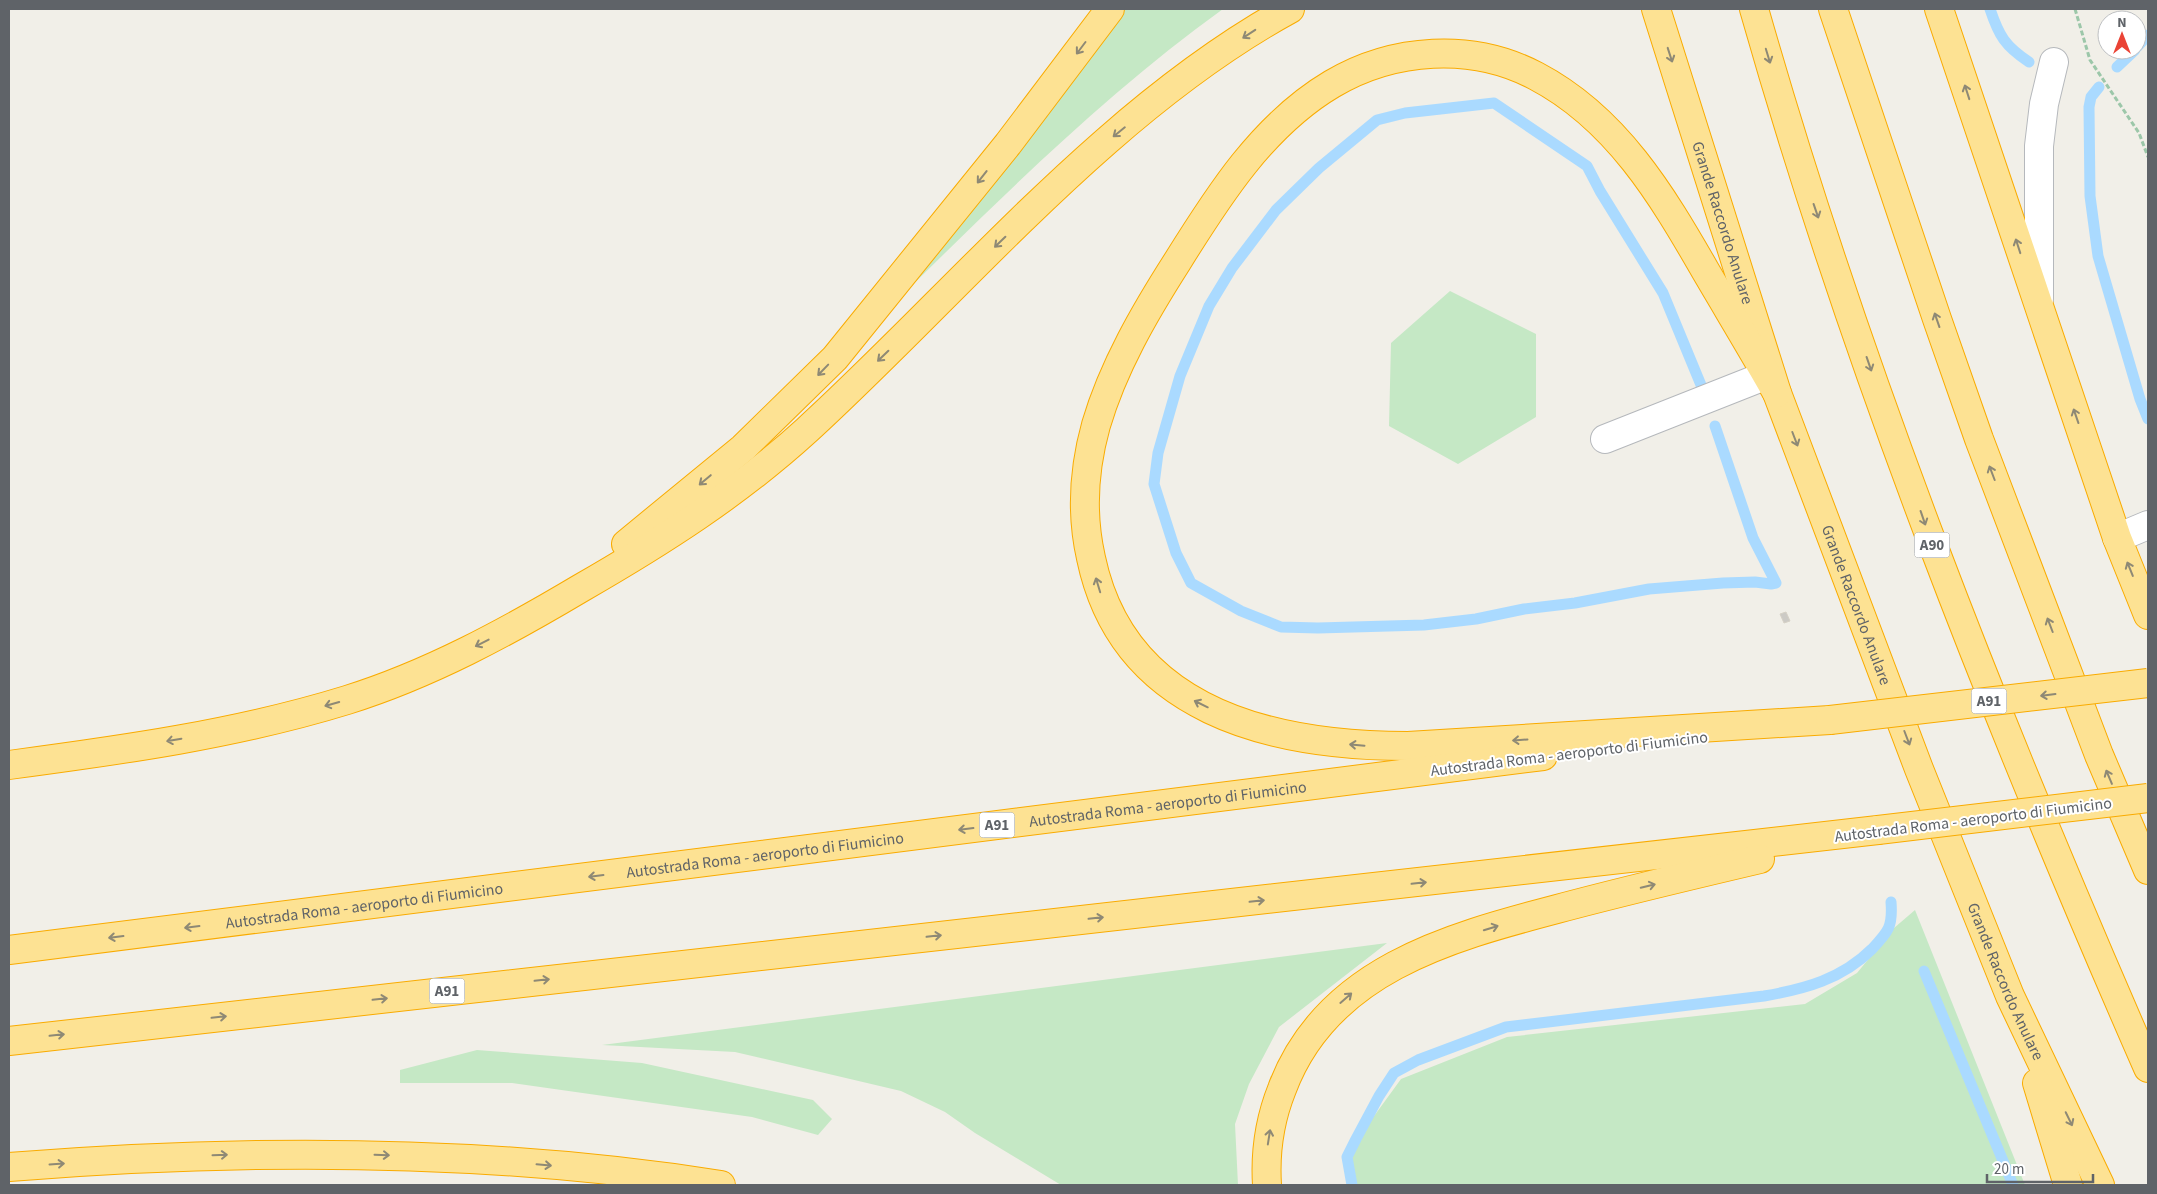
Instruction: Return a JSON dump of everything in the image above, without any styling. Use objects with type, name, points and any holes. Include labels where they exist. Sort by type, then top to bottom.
[{"type":"highway","points":[[526,621],[649,526],[743,448],[835,358],[1008,144],[1110,9]]},
{"type":"highway","points":[[9,765],[173,740],[264,722],[310,710],[398,682],[526,621],[659,542],[760,471],[810,427],[1109,140],[1196,70],[1290,9]]},
{"type":"highway","name":"Grande Raccordo Anulare","points":[[1656,9],[1772,384],[1919,769],[2010,996],[2100,1185]]},
{"type":"highway","name":"A90","points":[[1754,9],[1812,197],[1934,551],[2024,775],[2148,1068]]},
{"type":"highway","points":[[1833,9],[1979,439],[2099,755],[2148,870]]},
{"type":"highway","points":[[1939,9],[2117,538],[2148,615]]},
{"type":"highway","points":[[1772,384],[1654,186],[1620,142],[1584,108],[1546,81],[1522,69],[1497,60],[1451,53],[1400,58],[1365,68],[1334,83],[1291,115],[1243,165],[1190,241],[1140,325],[1103,402],[1092,445],[1086,482],[1085,516],[1089,549],[1098,588],[1108,612],[1130,648],[1150,670],[1173,689],[1200,705],[1276,733],[1347,744],[1416,746],[1830,720]]},
{"type":"highway","name":"Autostrada Roma - aeroporto di Fiumicino","points":[[9,950],[1830,720],[2148,683]]},
{"type":"highway","name":"Autostrada Roma - aeroporto di Fiumicino","points":[[9,1041],[2148,798]]},
{"type":"highway","points":[[1267,1185],[1268,1150],[1274,1114],[1282,1086],[1296,1056],[1311,1033],[1331,1011],[1353,991],[1380,973],[1444,944],[1530,916],[1878,830]]},
{"type":"highway","points":[[2010,996],[2068,1185]]},
{"type":"highway","points":[[9,1167],[164,1157],[340,1154],[514,1162],[721,1185]]},
{"type":"lane","points":[[2039,309],[2039,146],[2044,104],[2054,62]]},
{"type":"lane","points":[[1605,439],[1706,399],[1772,384]]},
{"type":"lane","points":[[2117,538],[2148,526]]},
{"type":"path","points":[[2075,9],[2090,60],[2139,133],[2148,157]]},
{"type":"green space","points":[[1118,9],[1223,9],[1134,78],[1050,152],[889,308]]},
{"type":"green space","points":[[1450,291],[1536,334],[1536,417],[1458,464],[1389,426],[1391,343]]},
{"type":"green space","points":[[1915,910],[2025,1185],[1349,1185],[1353,1145],[1401,1079],[1507,1037],[1805,1004],[1857,973],[1894,928]]},
{"type":"green space","points":[[1387,943],[1279,1027],[1249,1084],[1235,1124],[1238,1185],[1061,1185],[975,1133],[945,1112],[901,1091],[735,1052],[602,1045]]},
{"type":"green space","points":[[477,1050],[642,1063],[813,1100],[832,1119],[818,1135],[752,1117],[512,1083],[400,1083],[400,1070]]},
{"type":"building","points":[[1786,612],[1790,621],[1784,623],[1780,614]]},
{"type":"waterway","points":[[1990,9],[2004,40],[2014,51],[2029,62]]},
{"type":"waterway","points":[[2117,67],[2124,60]]},
{"type":"waterway","points":[[2099,87],[2091,97],[2089,107],[2090,196],[2098,256],[2140,399],[2148,419]]},
{"type":"waterway","points":[[1701,385],[1663,293],[1600,191],[1587,166],[1494,103],[1405,113],[1377,120],[1319,168],[1276,210],[1232,268],[1209,306],[1180,376],[1158,453],[1154,484],[1176,553],[1191,583],[1241,611],[1281,627],[1318,628],[1424,625],[1476,619],[1524,609],[1575,603],[1649,589],[1723,583],[1776,583],[1753,538],[1715,426]]},
{"type":"waterway","points":[[1352,1185],[1347,1157],[1356,1139],[1379,1096],[1394,1073],[1418,1060],[1506,1027],[1764,996],[1808,986],[1848,968],[1872,949],[1888,929],[1891,918],[1891,902]]},
{"type":"waterway","points":[[1924,971],[2013,1185]]}]
